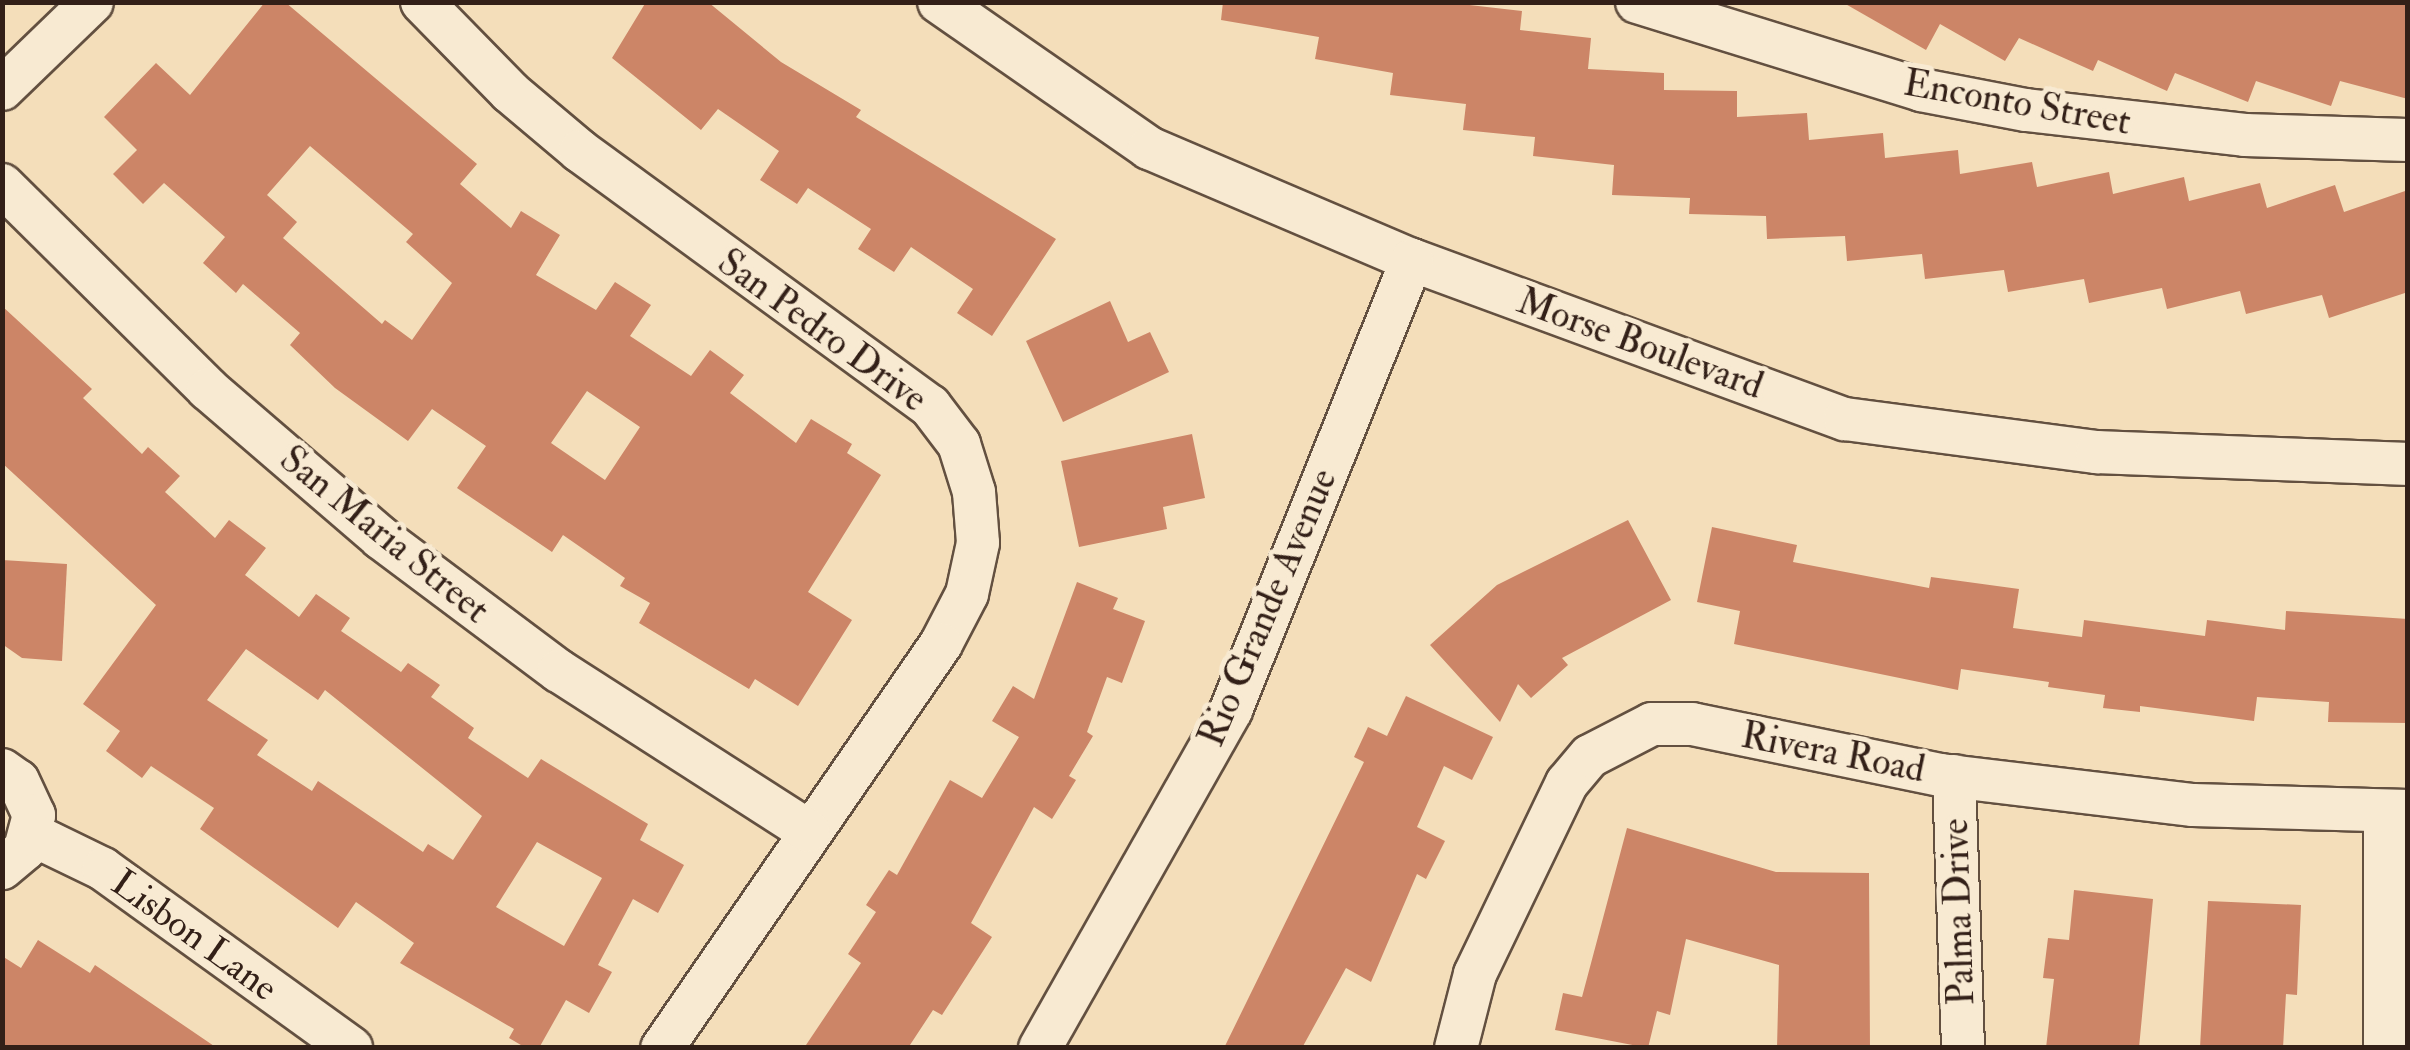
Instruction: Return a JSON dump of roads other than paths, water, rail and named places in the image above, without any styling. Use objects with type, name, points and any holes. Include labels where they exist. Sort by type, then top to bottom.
[{"type":"street","points":[[2,89],[92,2]]},
{"type":"street","name":"San Pedro Drive","points":[[422,2],[510,92],[580,152],[930,406],[959,444],[974,492],[978,542],[966,594],[941,644],[808,830],[662,1048]]},
{"type":"street","name":"Morse Boulevard","points":[[939,2],[1149,148],[1412,260],[1845,419],[2097,452],[2408,464]]},
{"type":"street","name":"Enconto Street","points":[[1637,2],[1921,90],[2026,110],[2245,135],[2408,140]]},
{"type":"street","name":"San Maria Street","points":[[2,186],[208,389],[381,538],[560,671],[808,830]]},
{"type":"street","name":"Rio Grande Avenue","points":[[1040,1048],[1231,710],[1412,260]]},
{"type":"street","name":"Rivera Road","points":[[1456,1048],[1475,974],[1567,783],[1590,756],[1623,735],[1652,724],[1692,724],[1954,776],[2193,805],[2396,811]]},
{"type":"street","points":[[2,770],[29,797],[31,834],[2,868]]},
{"type":"street","name":"Palma Drive","points":[[1954,776],[1963,1048]]},
{"type":"street","points":[[2386,1048],[2396,811]]},
{"type":"street","name":"Lisbon Lane","points":[[31,834],[103,869],[351,1048]]}]
